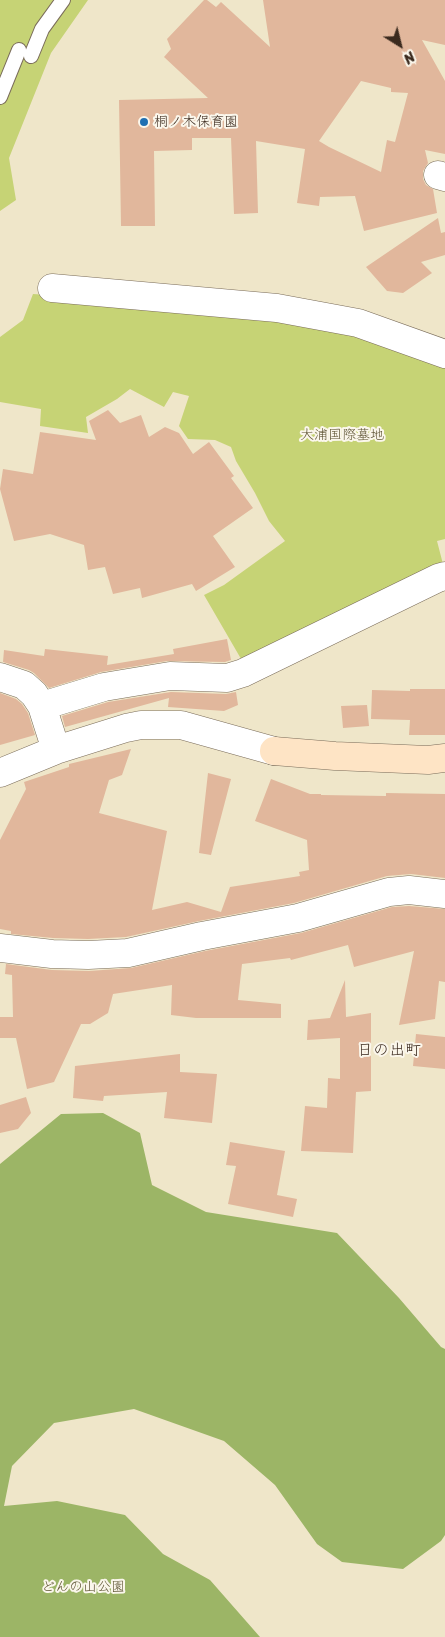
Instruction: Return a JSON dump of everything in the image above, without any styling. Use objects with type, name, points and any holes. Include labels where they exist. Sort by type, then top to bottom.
[{"type":"street","points":[[52,288],[278,308],[358,323],[445,354]]},
{"type":"street","points":[[42,706],[104,687],[170,676],[227,678],[243,673],[445,576]]},
{"type":"street","points":[[0,677],[24,686],[34,694],[42,706],[56,750]]},
{"type":"street","points":[[0,773],[56,750],[126,728],[158,724],[181,725],[274,751],[428,760],[445,758]]},
{"type":"street","points":[[0,948],[52,954],[128,953],[202,936],[298,918],[389,892],[409,890],[445,894]]},
{"type":"lane","points":[[0,97],[25,53],[63,0]]},
{"type":"green space","points":[[0,0],[88,0],[51,53],[9,158],[16,200],[0,211]]},
{"type":"green space","name":"大浦国際墓地","points":[[33,294],[193,305],[282,316],[445,359],[445,539],[437,541],[444,568],[244,664],[204,595],[224,585],[285,541],[269,521],[236,461],[231,447],[215,440],[188,439],[179,426],[189,396],[173,392],[164,407],[130,389],[86,417],[88,433],[40,426],[41,409],[0,402],[0,337],[23,320]]},
{"type":"green space","name":"どんの山公園","points":[[103,1113],[140,1133],[152,1185],[206,1212],[337,1233],[399,1298],[441,1347],[445,1349],[445,1535],[441,1541],[403,1569],[342,1562],[317,1544],[275,1485],[224,1441],[134,1409],[54,1423],[12,1466],[4,1506],[57,1501],[125,1515],[163,1554],[210,1580],[260,1637],[0,1637],[0,1164],[61,1114]]},
{"type":"building","points":[[204,0],[207,0],[216,7],[221,2],[270,47],[263,0],[445,0],[445,45],[422,40],[445,81],[445,154],[425,150],[428,163],[423,171],[423,179],[426,185],[433,189],[437,213],[364,231],[355,196],[320,197],[319,206],[297,203],[305,149],[256,141],[258,213],[234,214],[231,138],[192,138],[192,150],[154,151],[155,226],[121,226],[119,100],[208,98],[164,57],[171,49],[167,39]],"holes":[[[361,81],[391,88],[391,92],[408,93],[395,142],[387,140],[381,172],[319,141]]]},
{"type":"building","points":[[438,218],[441,233],[445,232],[445,255],[421,262],[432,273],[403,293],[387,291],[366,267]]},
{"type":"building","points":[[108,410],[120,423],[141,415],[149,437],[165,427],[179,433],[193,454],[209,442],[234,476],[231,478],[253,508],[213,536],[235,567],[196,591],[192,584],[142,598],[140,588],[113,594],[105,567],[88,570],[84,545],[50,534],[14,541],[0,489],[3,469],[33,474],[40,432],[96,440],[89,421]]},
{"type":"building","points":[[227,639],[231,660],[225,662],[167,661],[101,672],[49,688],[29,670],[3,662],[4,650],[44,656],[45,649],[108,656],[107,665],[174,654],[173,649]]},
{"type":"building","points":[[410,689],[445,689],[445,735],[409,735],[410,720],[371,719],[372,690],[410,691]]},
{"type":"building","points":[[171,692],[226,694],[236,692],[238,705],[224,711],[168,707],[169,698],[65,727],[62,716],[108,702]]},
{"type":"building","points":[[0,693],[16,699],[22,704],[28,713],[35,735],[0,745]]},
{"type":"building","points":[[367,705],[369,726],[343,728],[341,706]]},
{"type":"building","points":[[131,749],[122,775],[109,780],[99,813],[167,831],[152,910],[187,902],[221,912],[230,887],[300,876],[299,872],[309,870],[307,840],[255,821],[271,779],[310,794],[321,795],[386,796],[386,793],[445,794],[445,878],[411,874],[387,876],[294,903],[126,937],[53,938],[11,934],[11,931],[0,929],[0,840],[26,789],[24,782],[69,767],[69,764]]},
{"type":"building","points":[[208,773],[231,779],[211,855],[199,853]]},
{"type":"building","points":[[409,906],[445,909],[445,982],[439,981],[435,1019],[399,1025],[414,951],[354,967],[348,945],[291,960],[290,958],[242,964],[238,1000],[281,1004],[281,1018],[196,1018],[171,1015],[172,985],[113,994],[108,1013],[90,1024],[81,1024],[54,1082],[27,1089],[16,1038],[0,1038],[0,1017],[13,1017],[12,975],[5,974],[6,964],[52,970],[89,971],[131,968],[205,951],[301,933],[392,907]]},
{"type":"building","points":[[345,980],[346,1017],[371,1013],[371,1091],[356,1092],[353,1153],[301,1151],[305,1106],[327,1108],[328,1078],[340,1079],[340,1038],[307,1040],[308,1020],[330,1018]]},
{"type":"building","points":[[416,1034],[445,1037],[445,1069],[413,1066]]},
{"type":"building","points":[[180,1054],[180,1072],[217,1074],[212,1123],[164,1118],[167,1092],[104,1096],[103,1101],[73,1098],[75,1066]]},
{"type":"building","points":[[26,1097],[31,1113],[18,1129],[0,1133],[0,1105]]},
{"type":"building","points":[[230,1142],[285,1151],[277,1195],[297,1199],[293,1217],[228,1204],[236,1166],[226,1165]]},
{"type":"place","name":"桐ノ木保育園","points":[[144,122]]},
{"type":"district","name":"日の出町","points":[[389,1051]]}]
